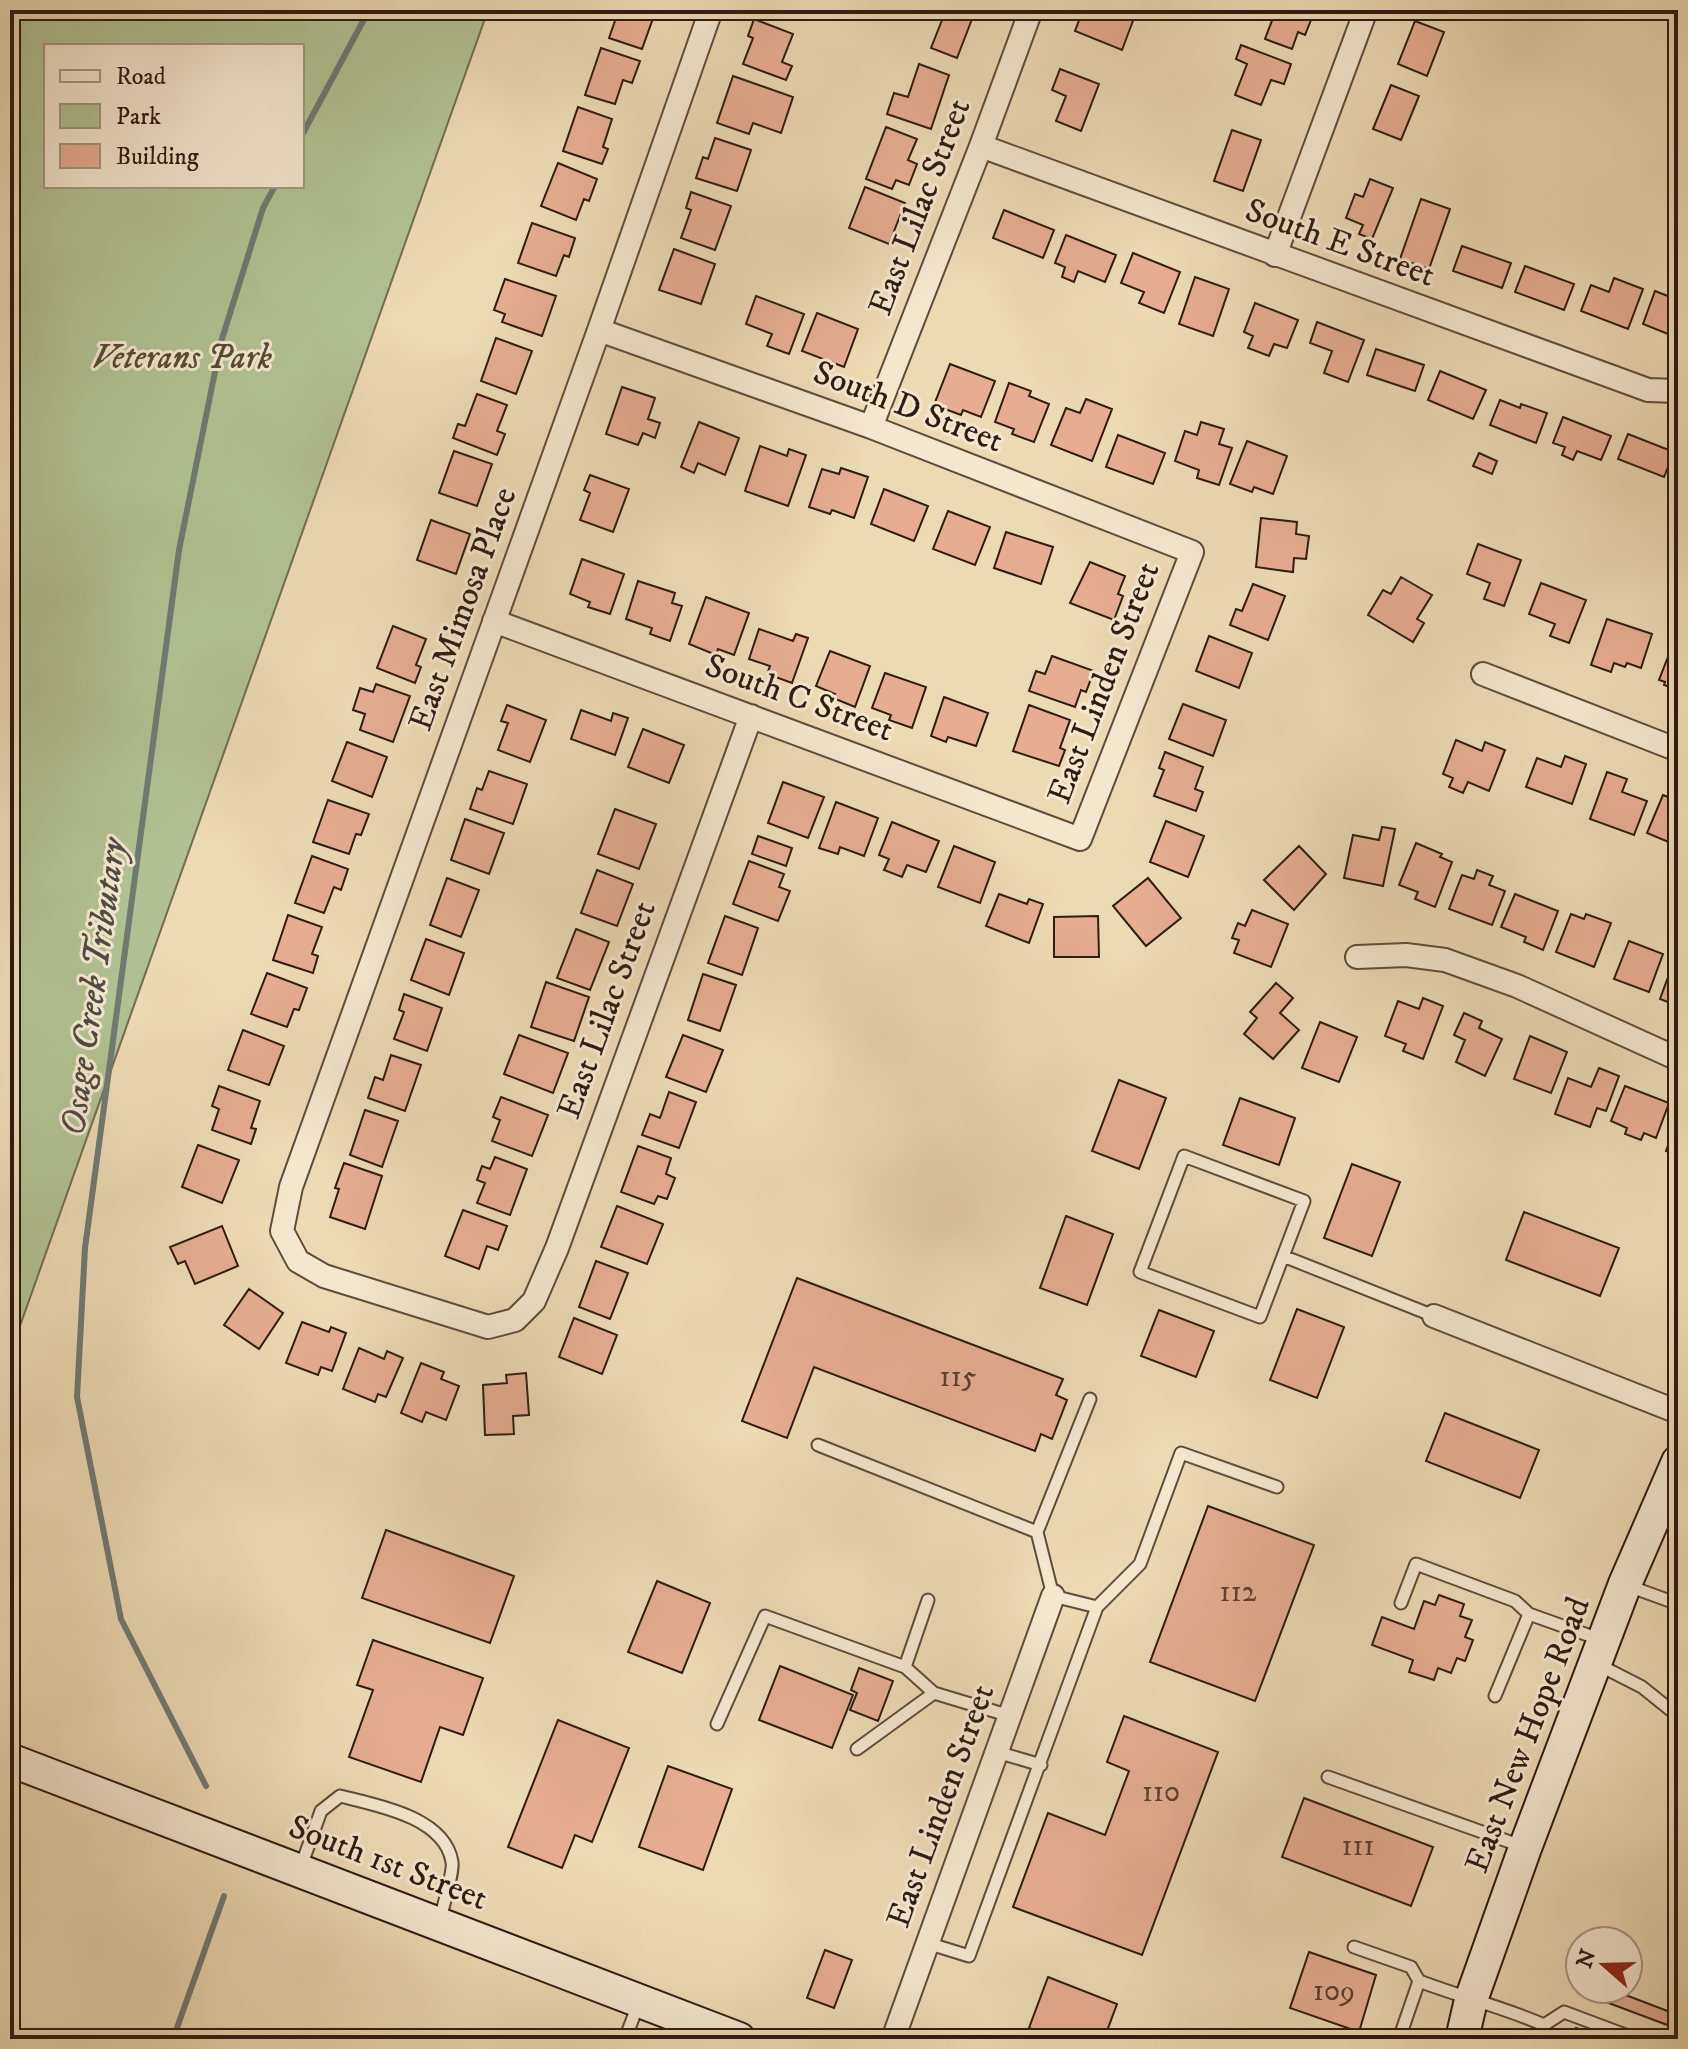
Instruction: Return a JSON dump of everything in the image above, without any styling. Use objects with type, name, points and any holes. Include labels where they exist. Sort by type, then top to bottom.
[{"type":"street","name":"East Mimosa Place","points":[[515,1320],[488,1327],[324,1276],[298,1261],[282,1231],[291,1187],[711,10]]},
{"type":"street","name":"East Lilac Street","points":[[871,427],[1031,10]]},
{"type":"street","points":[[1275,255],[1366,10]]},
{"type":"street","name":"South E Street","points":[[981,146],[1648,390],[1678,391]]},
{"type":"street","name":"South D Street","points":[[599,330],[871,427],[1192,552]]},
{"type":"street","name":"East Linden Street","points":[[1080,839],[1192,552]]},
{"type":"street","name":"South C Street","points":[[494,621],[1080,839]]},
{"type":"street","points":[[1483,674],[1678,750]]},
{"type":"street","name":"East Lilac Street","points":[[515,1320],[534,1301],[557,1248],[751,716]]},
{"type":"street","points":[[1357,957],[1406,955],[1445,960],[1517,986],[1678,1059]]},
{"type":"street","points":[[1434,1316],[1678,1412]]},
{"type":"street","name":"East New Hope Road","points":[[1462,2039],[1471,2000],[1599,1652],[1625,1584],[1675,1476]]},
{"type":"street","name":"East Linden Street","points":[[893,2039],[1053,1596]]},
{"type":"street","name":"South 1st Street","points":[[10,1760],[739,2039]]},
{"type":"lane","points":[[1184,1156],[1304,1201],[1283,1256],[1260,1317],[1140,1272],[1184,1156]]},
{"type":"lane","points":[[1283,1256],[1434,1316]]},
{"type":"lane","points":[[1090,1399],[1037,1532],[1053,1596],[1097,1607]]},
{"type":"lane","points":[[818,1445],[1037,1532]]},
{"type":"lane","points":[[927,1943],[969,1956],[1097,1607],[1140,1564],[1181,1453],[1277,1487]]},
{"type":"lane","points":[[1401,1603],[1416,1564],[1515,1601],[1529,1614],[1599,1652],[1678,1716]]},
{"type":"lane","points":[[1625,1584],[1678,1604]]},
{"type":"lane","points":[[905,1667],[928,1600]]},
{"type":"lane","points":[[1495,1696],[1529,1614]]},
{"type":"lane","points":[[717,1724],[765,1616],[905,1667],[934,1693],[1010,1716]]},
{"type":"lane","points":[[857,1749],[934,1693]]},
{"type":"lane","points":[[997,1752],[1041,1765]]},
{"type":"lane","points":[[1328,1777],[1525,1848]]},
{"type":"lane","points":[[300,1870],[321,1811],[340,1796],[395,1809],[439,1835],[452,1863],[439,1924]]},
{"type":"lane","points":[[1354,1947],[1411,1967],[1419,1981],[1471,2000],[1501,2006],[1544,2025]]},
{"type":"lane","points":[[1399,2039],[1419,1981]]},
{"type":"lane","points":[[625,2039],[640,2001]]},
{"type":"lane","points":[[1544,2025],[1564,2012],[1636,2039]]},
{"type":"lane","points":[[1544,2025],[1546,2039]]},
{"type":"green space","name":"Veterans Park","points":[[10,10],[488,10],[10,1354]]},
{"type":"building","points":[[608,10],[656,10],[642,49],[609,38],[616,18],[606,15]]},
{"type":"building","points":[[946,10],[972,19],[957,58],[931,48]]},
{"type":"building","points":[[1083,10],[1106,19],[1110,10],[1137,10],[1122,50],[1075,31]]},
{"type":"building","points":[[1276,10],[1315,10],[1305,35],[1298,32],[1292,49],[1265,39]]},
{"type":"building","points":[[754,19],[793,34],[782,62],[792,66],[786,80],[743,64],[753,38],[748,36]]},
{"type":"building","points":[[1415,21],[1444,32],[1427,76],[1398,64]]},
{"type":"building","points":[[1241,45],[1291,64],[1284,84],[1271,80],[1261,105],[1235,95],[1247,64],[1236,59]]},
{"type":"building","points":[[601,48],[640,61],[632,83],[623,80],[615,104],[585,95]]},
{"type":"building","points":[[919,64],[949,75],[931,129],[887,114],[894,93],[908,97]]},
{"type":"building","points":[[1060,69],[1099,84],[1081,131],[1056,121],[1066,96],[1052,90]]},
{"type":"building","points":[[733,76],[793,97],[781,133],[753,123],[749,134],[717,123]]},
{"type":"building","points":[[1391,85],[1419,96],[1401,140],[1373,129]]},
{"type":"building","points":[[578,107],[612,119],[603,147],[608,149],[602,164],[563,151]]},
{"type":"building","points":[[886,127],[917,139],[908,160],[917,164],[909,185],[896,180],[892,189],[866,179]]},
{"type":"building","points":[[1232,130],[1261,140],[1243,191],[1214,181]]},
{"type":"building","points":[[715,138],[751,150],[737,191],[696,178],[703,157],[708,159]]},
{"type":"building","points":[[558,163],[597,179],[589,201],[584,199],[576,220],[541,206]]},
{"type":"building","points":[[1370,179],[1393,188],[1372,239],[1359,234],[1363,225],[1346,218],[1355,194],[1363,197]]},
{"type":"building","points":[[865,187],[905,203],[889,244],[849,228]]},
{"type":"building","points":[[691,192],[731,206],[715,250],[681,238],[691,210],[686,208]]},
{"type":"building","points":[[1421,199],[1450,209],[1429,269],[1400,259]]},
{"type":"building","points":[[1004,210],[1054,230],[1043,258],[993,238]]},
{"type":"building","points":[[532,223],[575,238],[569,257],[564,255],[556,276],[518,263]]},
{"type":"building","points":[[1066,235],[1116,255],[1105,282],[1078,271],[1074,282],[1062,277],[1065,267],[1055,263]]},
{"type":"building","points":[[1462,246],[1511,263],[1502,288],[1453,271]]},
{"type":"building","points":[[674,249],[715,264],[701,304],[659,290]]},
{"type":"building","points":[[1133,253],[1180,272],[1164,313],[1139,303],[1144,292],[1121,283]]},
{"type":"building","points":[[1525,266],[1574,284],[1564,310],[1515,292]]},
{"type":"building","points":[[1195,277],[1229,289],[1213,336],[1179,324]]},
{"type":"building","points":[[1614,278],[1643,289],[1628,329],[1581,311],[1591,285],[1609,292]]},
{"type":"building","points":[[505,279],[556,296],[542,336],[502,322],[505,314],[494,310]]},
{"type":"building","points":[[1655,291],[1678,300],[1678,338],[1643,324]]},
{"type":"building","points":[[756,296],[804,314],[789,354],[767,346],[772,334],[746,324]]},
{"type":"building","points":[[1255,303],[1298,320],[1287,348],[1274,344],[1269,356],[1248,348],[1253,336],[1244,332]]},
{"type":"building","points":[[817,313],[858,329],[844,367],[802,351]]},
{"type":"building","points":[[1317,322],[1364,340],[1348,382],[1324,373],[1332,351],[1310,343]]},
{"type":"building","points":[[496,338],[532,351],[516,394],[481,381]]},
{"type":"building","points":[[1376,349],[1424,365],[1415,391],[1367,375]]},
{"type":"building","points":[[950,364],[995,381],[981,417],[963,410],[961,415],[934,405]]},
{"type":"building","points":[[1440,371],[1486,390],[1473,419],[1428,400]]},
{"type":"building","points":[[1009,383],[1031,391],[1029,396],[1049,404],[1034,442],[1012,434],[1014,429],[995,422]]},
{"type":"building","points":[[622,387],[655,398],[648,419],[660,423],[655,438],[643,433],[638,445],[606,434]]},
{"type":"building","points":[[477,394],[507,405],[497,431],[505,434],[497,455],[453,438],[458,424],[465,426]]},
{"type":"building","points":[[1086,399],[1112,409],[1092,461],[1051,445],[1066,408],[1080,413]]},
{"type":"building","points":[[1500,400],[1547,413],[1536,443],[1490,425]]},
{"type":"building","points":[[1563,417],[1611,436],[1601,460],[1577,451],[1573,460],[1562,455],[1565,447],[1553,443]]},
{"type":"building","points":[[699,422],[739,438],[725,475],[698,463],[694,473],[681,467]]},
{"type":"building","points":[[1201,422],[1224,429],[1219,444],[1232,448],[1219,485],[1197,478],[1199,470],[1175,461],[1185,431],[1197,435]]},
{"type":"building","points":[[1628,434],[1674,452],[1664,477],[1618,459]]},
{"type":"building","points":[[1118,435],[1165,453],[1153,484],[1106,467]]},
{"type":"building","points":[[1247,441],[1287,456],[1273,494],[1254,487],[1252,492],[1230,484]]},
{"type":"building","points":[[760,446],[787,456],[789,449],[806,455],[788,506],[745,491]]},
{"type":"building","points":[[454,451],[492,464],[477,506],[439,493]]},
{"type":"building","points":[[1479,453],[1497,461],[1492,474],[1473,466]]},
{"type":"building","points":[[841,468],[868,477],[854,518],[832,510],[830,514],[809,507],[822,469],[839,474]]},
{"type":"building","points":[[590,475],[629,489],[613,532],[580,520],[590,493],[584,490]]},
{"type":"building","points":[[884,489],[928,506],[914,541],[871,524]]},
{"type":"building","points":[[948,511],[990,527],[975,565],[933,549]]},
{"type":"building","points":[[1261,518],[1297,522],[1296,534],[1309,536],[1306,559],[1294,558],[1293,572],[1256,567]]},
{"type":"building","points":[[431,520],[470,534],[456,574],[417,560]]},
{"type":"building","points":[[1006,532],[1053,547],[1041,584],[994,568]]},
{"type":"building","points":[[1478,544],[1521,560],[1504,606],[1484,599],[1490,583],[1467,574]]},
{"type":"building","points":[[582,559],[624,574],[610,614],[588,607],[590,602],[570,594]]},
{"type":"building","points":[[1090,562],[1125,576],[1118,594],[1123,596],[1114,620],[1070,603]]},
{"type":"building","points":[[1401,577],[1432,595],[1417,619],[1424,623],[1413,642],[1368,615],[1383,590],[1391,594]]},
{"type":"building","points":[[638,581],[675,593],[672,603],[682,606],[670,641],[650,634],[652,628],[626,619]]},
{"type":"building","points":[[1541,583],[1586,600],[1569,643],[1550,636],[1555,624],[1529,614]]},
{"type":"building","points":[[1253,584],[1285,596],[1268,640],[1230,625],[1236,609],[1242,611]]},
{"type":"building","points":[[706,597],[749,613],[734,655],[718,649],[716,655],[689,644]]},
{"type":"building","points":[[1607,619],[1652,634],[1641,668],[1614,663],[1611,672],[1591,665]]},
{"type":"building","points":[[393,626],[426,639],[416,665],[421,667],[415,683],[377,668]]},
{"type":"building","points":[[759,629],[793,641],[796,634],[808,638],[792,683],[767,674],[770,666],[749,659]]},
{"type":"building","points":[[1209,636],[1252,653],[1239,688],[1196,671]]},
{"type":"building","points":[[1673,644],[1678,646],[1678,690],[1659,680]]},
{"type":"building","points":[[830,651],[870,666],[855,707],[833,698],[835,694],[816,686]]},
{"type":"building","points":[[1052,656],[1094,671],[1086,692],[1081,690],[1075,707],[1029,691],[1036,671],[1045,674]]},
{"type":"building","points":[[885,673],[926,687],[912,728],[889,720],[891,715],[872,708]]},
{"type":"building","points":[[376,684],[410,696],[393,742],[360,730],[365,714],[353,710],[360,688],[373,692]]},
{"type":"building","points":[[944,697],[988,713],[976,746],[948,737],[946,742],[931,736]]},
{"type":"building","points":[[1183,704],[1226,720],[1213,756],[1169,739]]},
{"type":"building","points":[[507,705],[546,720],[530,762],[498,750],[508,723],[501,721]]},
{"type":"building","points":[[1029,705],[1070,720],[1060,748],[1065,750],[1059,766],[1013,751]]},
{"type":"building","points":[[581,710],[611,721],[613,713],[628,718],[615,755],[571,739]]},
{"type":"building","points":[[643,729],[684,745],[669,783],[628,767]]},
{"type":"building","points":[[1456,740],[1482,751],[1485,742],[1505,750],[1489,791],[1468,782],[1463,793],[1449,787],[1453,778],[1443,774]]},
{"type":"building","points":[[347,742],[387,757],[372,797],[332,781]]},
{"type":"building","points":[[1165,752],[1203,767],[1195,789],[1203,792],[1196,811],[1154,796],[1164,770],[1159,768]]},
{"type":"building","points":[[1565,756],[1586,764],[1572,804],[1526,787],[1537,758],[1561,767]]},
{"type":"building","points":[[489,771],[527,784],[513,824],[470,809],[477,788],[482,790]]},
{"type":"building","points":[[1607,772],[1627,779],[1622,792],[1647,801],[1634,835],[1590,819]]},
{"type":"building","points":[[783,782],[824,797],[808,838],[768,823]]},
{"type":"building","points":[[1663,795],[1678,801],[1678,846],[1647,833]]},
{"type":"building","points":[[328,800],[369,814],[361,835],[356,834],[349,854],[313,842]]},
{"type":"building","points":[[836,802],[878,818],[864,856],[840,847],[838,854],[819,848]]},
{"type":"building","points":[[615,809],[656,824],[639,869],[598,854]]},
{"type":"building","points":[[465,819],[504,833],[489,874],[451,860]]},
{"type":"building","points":[[1166,821],[1204,836],[1188,877],[1150,862]]},
{"type":"building","points":[[892,822],[939,841],[926,872],[907,865],[902,877],[884,870],[889,859],[879,855]]},
{"type":"building","points":[[1382,827],[1395,829],[1383,886],[1344,878],[1353,835],[1379,840]]},
{"type":"building","points":[[758,836],[792,848],[786,866],[752,854]]},
{"type":"building","points":[[1416,843],[1442,854],[1440,857],[1452,862],[1435,907],[1415,899],[1418,892],[1399,885]]},
{"type":"building","points":[[954,846],[995,862],[980,903],[938,887]]},
{"type":"building","points":[[1299,846],[1326,874],[1294,910],[1264,880]]},
{"type":"building","points":[[312,856],[348,869],[341,890],[334,887],[324,913],[295,903]]},
{"type":"building","points":[[749,861],[784,874],[779,887],[790,891],[778,921],[733,904]]},
{"type":"building","points":[[597,870],[633,884],[617,926],[581,913]]},
{"type":"building","points":[[1477,870],[1493,876],[1489,885],[1505,891],[1492,925],[1449,909],[1462,875],[1474,879]]},
{"type":"building","points":[[447,878],[479,890],[461,937],[430,925]]},
{"type":"building","points":[[1148,878],[1181,918],[1146,946],[1113,906]]},
{"type":"building","points":[[999,894],[1027,904],[1029,899],[1043,904],[1029,943],[986,926]]},
{"type":"building","points":[[1515,894],[1558,911],[1543,950],[1524,942],[1526,937],[1501,927]]},
{"type":"building","points":[[1252,910],[1288,924],[1271,967],[1234,953],[1239,940],[1232,938],[1238,923],[1245,926]]},
{"type":"building","points":[[1571,914],[1584,919],[1586,914],[1611,923],[1594,967],[1556,952]]},
{"type":"building","points":[[288,915],[322,927],[312,954],[318,956],[313,973],[273,960]]},
{"type":"building","points":[[725,916],[758,928],[742,975],[708,963]]},
{"type":"building","points":[[1098,916],[1099,957],[1054,957],[1054,917]]},
{"type":"building","points":[[576,929],[609,942],[590,990],[557,978]]},
{"type":"building","points":[[426,939],[464,953],[449,995],[411,980]]},
{"type":"building","points":[[1629,941],[1663,954],[1649,992],[1614,979]]},
{"type":"building","points":[[1674,961],[1678,962],[1678,1006],[1660,999]]},
{"type":"building","points":[[267,973],[307,988],[299,1010],[294,1009],[287,1027],[251,1014]]},
{"type":"building","points":[[703,974],[736,985],[720,1031],[688,1020]]},
{"type":"building","points":[[546,982],[589,997],[574,1041],[531,1027]]},
{"type":"building","points":[[1276,983],[1293,998],[1280,1013],[1299,1030],[1273,1059],[1244,1034],[1257,1018],[1250,1012]]},
{"type":"building","points":[[404,994],[442,1008],[427,1051],[394,1039],[404,1012],[399,1010]]},
{"type":"building","points":[[1423,998],[1443,1006],[1423,1059],[1403,1051],[1406,1044],[1385,1036],[1398,1001],[1419,1009]]},
{"type":"building","points":[[1464,1013],[1482,1021],[1479,1028],[1502,1039],[1485,1076],[1456,1062],[1465,1040],[1454,1035]]},
{"type":"building","points":[[1320,1022],[1357,1037],[1339,1082],[1302,1068]]},
{"type":"building","points":[[243,1030],[284,1046],[269,1085],[228,1070]]},
{"type":"building","points":[[519,1035],[568,1053],[553,1093],[504,1074]]},
{"type":"building","points":[[683,1035],[723,1050],[706,1092],[666,1077]]},
{"type":"building","points":[[1530,1036],[1567,1052],[1551,1093],[1514,1079]]},
{"type":"building","points":[[391,1055],[421,1065],[405,1111],[368,1098],[375,1077],[383,1080]]},
{"type":"building","points":[[1599,1068],[1619,1076],[1606,1111],[1597,1108],[1590,1127],[1555,1114],[1568,1078],[1591,1087]]},
{"type":"building","points":[[1119,1080],[1166,1098],[1139,1169],[1092,1151]]},
{"type":"building","points":[[219,1086],[260,1101],[251,1128],[256,1129],[251,1144],[212,1130],[219,1109],[212,1106]]},
{"type":"building","points":[[1625,1086],[1669,1103],[1656,1138],[1644,1133],[1641,1140],[1625,1134],[1627,1128],[1611,1121]]},
{"type":"building","points":[[669,1092],[696,1102],[679,1148],[642,1135],[650,1114],[660,1118]]},
{"type":"building","points":[[501,1097],[548,1115],[532,1156],[492,1141],[500,1120],[493,1117]]},
{"type":"building","points":[[1240,1098],[1295,1118],[1279,1165],[1223,1145]]},
{"type":"building","points":[[365,1110],[398,1121],[382,1167],[350,1155]]},
{"type":"building","points":[[1678,1120],[1678,1156],[1666,1151]]},
{"type":"building","points":[[198,1145],[239,1160],[222,1203],[182,1187]]},
{"type":"building","points":[[638,1146],[671,1158],[666,1174],[675,1178],[667,1199],[658,1196],[654,1204],[621,1192]]},
{"type":"building","points":[[495,1157],[527,1169],[510,1215],[477,1203],[485,1183],[477,1180],[482,1166],[490,1169]]},
{"type":"building","points":[[344,1163],[382,1176],[365,1229],[330,1217],[339,1189],[335,1188]]},
{"type":"building","points":[[1352,1164],[1400,1182],[1372,1256],[1324,1238]]},
{"type":"building","points":[[617,1206],[663,1224],[647,1264],[601,1247]]},
{"type":"building","points":[[463,1210],[507,1226],[498,1250],[487,1246],[479,1269],[445,1256]]},
{"type":"building","points":[[1524,1212],[1619,1248],[1600,1296],[1506,1260]]},
{"type":"building","points":[[1066,1216],[1113,1234],[1087,1305],[1040,1288]]},
{"type":"building","points":[[222,1226],[238,1266],[195,1284],[185,1261],[178,1264],[170,1247]]},
{"type":"building","points":[[596,1261],[628,1273],[610,1319],[579,1307]]},
{"type":"building","points":[[797,1278],[1063,1379],[1056,1395],[1067,1400],[1052,1439],[1041,1434],[1035,1451],[814,1367],[787,1438],[742,1421]]},
{"type":"building","points":[[249,1289],[283,1313],[259,1349],[224,1325]]},
{"type":"building","points":[[1297,1309],[1344,1327],[1317,1398],[1270,1380]]},
{"type":"building","points":[[1159,1310],[1214,1331],[1196,1377],[1141,1356]]},
{"type":"building","points":[[574,1318],[617,1335],[602,1374],[559,1357]]},
{"type":"building","points":[[302,1322],[329,1332],[331,1327],[346,1333],[332,1371],[321,1367],[318,1375],[286,1363]]},
{"type":"building","points":[[359,1348],[384,1359],[387,1351],[403,1358],[386,1397],[378,1394],[375,1402],[343,1389]]},
{"type":"building","points":[[421,1363],[444,1372],[441,1379],[459,1386],[446,1420],[426,1412],[422,1422],[401,1413]]},
{"type":"building","points":[[526,1373],[529,1415],[513,1416],[514,1434],[485,1435],[483,1385],[507,1383],[506,1375]]},
{"type":"building","points":[[1445,1413],[1539,1450],[1520,1498],[1426,1461]]},
{"type":"building","points":[[1208,1506],[1314,1545],[1255,1701],[1150,1662]]},
{"type":"building","points":[[386,1530],[514,1576],[490,1643],[362,1598]]},
{"type":"building","points":[[657,1581],[710,1603],[682,1673],[628,1652]]},
{"type":"building","points":[[1439,1595],[1464,1604],[1460,1616],[1472,1620],[1465,1637],[1473,1640],[1465,1661],[1457,1658],[1451,1673],[1438,1668],[1434,1680],[1409,1672],[1413,1660],[1372,1645],[1382,1617],[1414,1629],[1424,1601],[1435,1605]]},
{"type":"building","points":[[373,1640],[483,1678],[463,1735],[440,1727],[421,1782],[349,1757],[373,1690],[357,1685]]},
{"type":"building","points":[[780,1666],[853,1695],[832,1748],[759,1720]]},
{"type":"building","points":[[859,1668],[893,1681],[878,1721],[850,1710],[857,1693],[851,1690]]},
{"type":"building","points":[[1124,1716],[1218,1752],[1142,1955],[1013,1907],[1048,1813],[1105,1835],[1129,1771],[1107,1762]]},
{"type":"building","points":[[558,1720],[629,1748],[592,1842],[575,1835],[562,1868],[508,1847]]},
{"type":"building","points":[[668,1766],[732,1789],[703,1870],[639,1847]]},
{"type":"building","points":[[1304,1798],[1433,1847],[1411,1906],[1282,1857]]},
{"type":"building","points":[[825,1950],[852,1960],[834,2008],[807,1998]]},
{"type":"building","points":[[1309,1952],[1376,1975],[1359,2032],[1290,2008]]},
{"type":"building","points":[[1048,1977],[1117,2004],[1104,2039],[1058,2039],[1029,2028]]},
{"type":"building","points":[[1644,2002],[1678,2015],[1678,2029],[1614,2005],[1644,2005]]},
{"type":"building","points":[[1576,2028],[1604,2038],[1572,2039]]},
{"type":"waterway","name":"Osage Creek Tributary","points":[[304,131],[369,10]]},
{"type":"waterway","name":"Osage Creek Tributary","points":[[206,1786],[121,1619],[77,1397],[85,1248],[179,550],[221,342],[263,208],[274,188]]},
{"type":"waterway","name":"Osage Creek Tributary","points":[[173,2039],[224,1896]]}]
